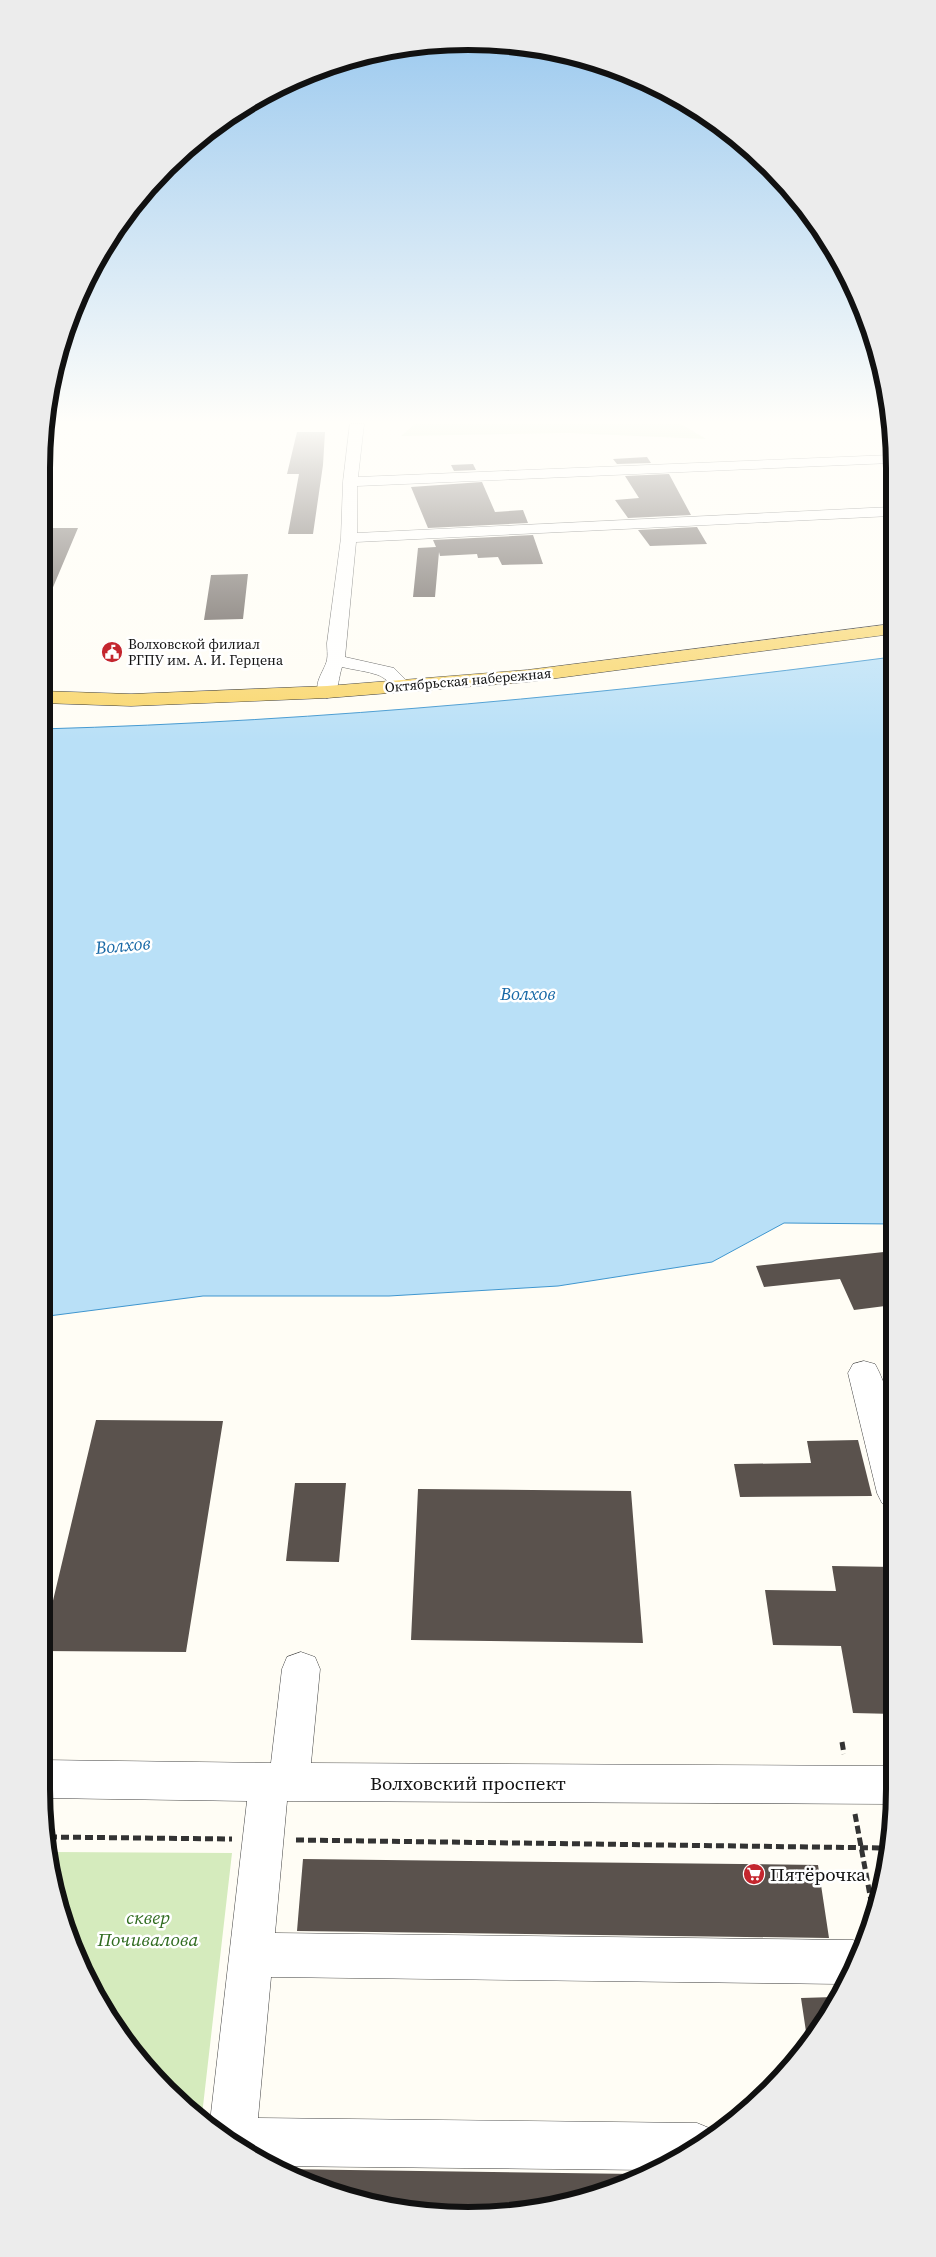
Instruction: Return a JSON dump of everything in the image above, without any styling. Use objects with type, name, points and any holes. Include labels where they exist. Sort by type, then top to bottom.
[{"type":"main road","name":"Октябрьская набережная","points":[[50,698],[131,700],[327,692],[527,676],[886,629]]},
{"type":"street","points":[[327,692],[328,679],[336,660],[336,643],[348,529]]},
{"type":"street","points":[[348,538],[529,529]]},
{"type":"street","points":[[336,660],[387,672],[403,686]]},
{"type":"street","points":[[864,1373],[886,1461]]},
{"type":"street","points":[[233,2135],[264,1840],[279,1782],[301,1669]]},
{"type":"street","name":"Волховский проспект","points":[[50,1779],[886,1785]]},
{"type":"street","points":[[252,1955],[848,1962]]},
{"type":"street","points":[[244,2142],[684,2147]]},
{"type":"path","points":[[842,1742],[871,1901]]},
{"type":"path","points":[[53,1837],[881,1848]]},
{"type":"green space","name":"сквер Почивалова","points":[[55,1852],[232,1853],[202,2112],[172,2085],[154,2065],[120,2021],[106,1998],[93,1974],[72,1923],[64,1897]]},
{"type":"water","name":"Волхов","points":[[886,658],[886,1224],[784,1223],[712,1262],[558,1286],[389,1296],[203,1296],[50,1316],[50,729],[254,720],[467,704],[680,683]]},
{"type":"building","points":[[50,529],[77,529],[50,594]]},
{"type":"building","points":[[289,529],[314,529],[313,534],[288,534]]},
{"type":"building","points":[[698,529],[707,544],[650,546],[638,530]]},
{"type":"building","points":[[533,535],[543,564],[502,565],[498,557],[478,558],[477,554],[440,556],[439,552],[435,597],[413,597],[418,548],[436,547],[433,540]]},
{"type":"building","points":[[248,574],[243,619],[204,620],[211,575]]},
{"type":"building","points":[[886,1252],[886,1306],[854,1310],[840,1279],[764,1287],[756,1266]]},
{"type":"building","points":[[96,1420],[223,1421],[186,1652],[50,1651],[50,1613]]},
{"type":"building","points":[[858,1440],[872,1496],[740,1497],[734,1464],[811,1463],[807,1441]]},
{"type":"building","points":[[295,1483],[346,1483],[339,1562],[286,1561]]},
{"type":"building","points":[[418,1489],[631,1491],[643,1643],[411,1640]]},
{"type":"building","points":[[832,1566],[886,1567],[886,1714],[853,1713],[841,1646],[773,1645],[765,1590],[836,1591]]},
{"type":"building","points":[[303,1859],[818,1865],[829,1938],[297,1931]]},
{"type":"building","points":[[830,1997],[806,2034],[801,1998]]},
{"type":"building","points":[[295,2169],[630,2174],[602,2185],[550,2199],[495,2206],[468,2207],[441,2206],[386,2199],[334,2185]]},
{"type":"place","name":"Волховской филиал РГПУ им. А. И. Герцена","points":[[112,652]]},
{"type":"place","name":"Пятёрочка","points":[[754,1874]]}]
